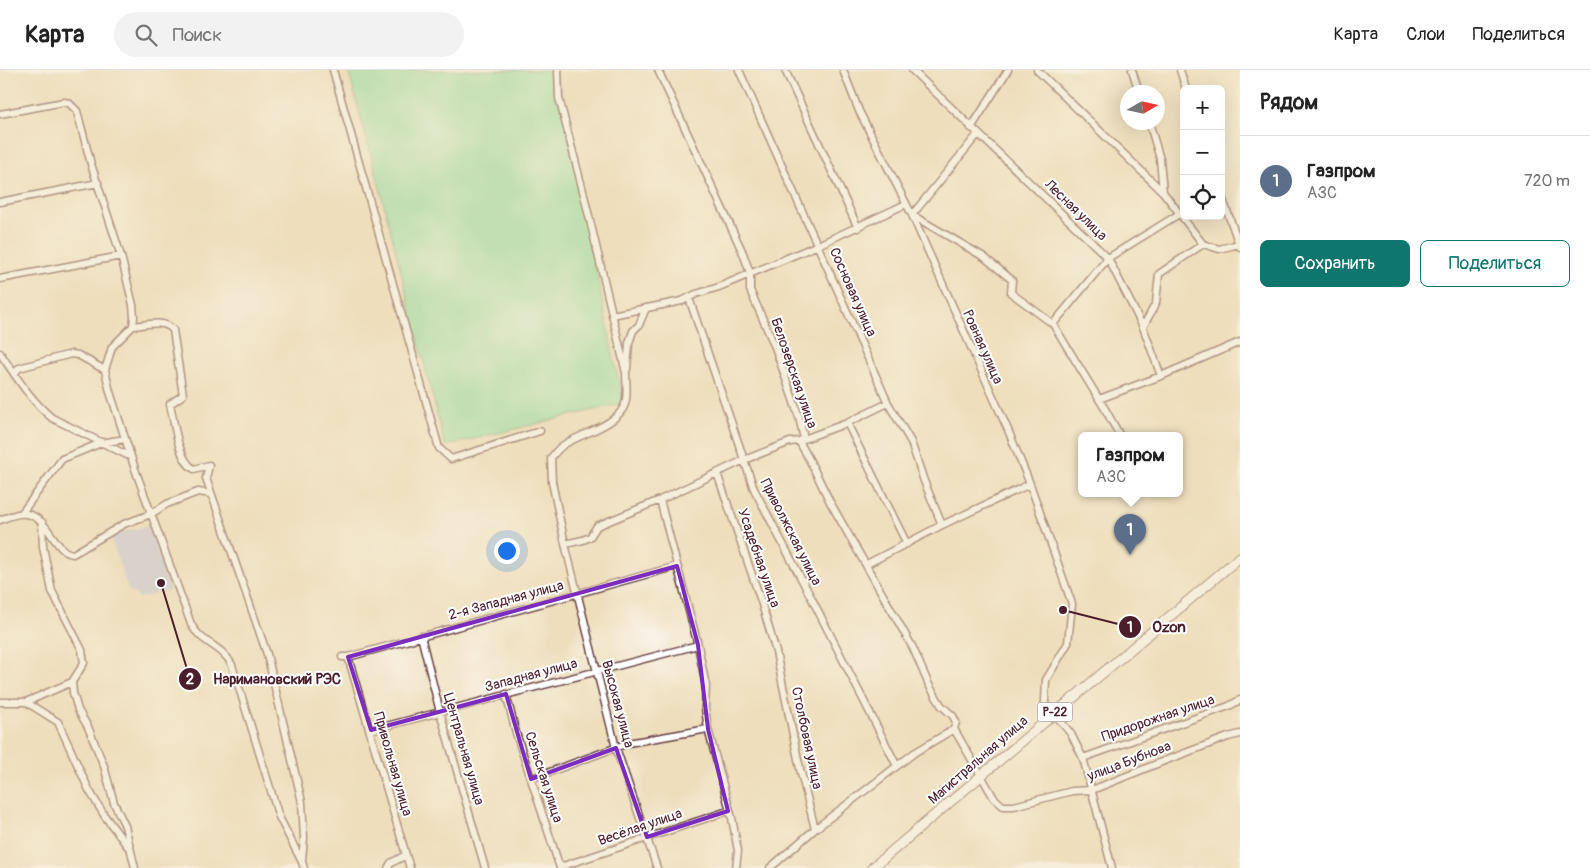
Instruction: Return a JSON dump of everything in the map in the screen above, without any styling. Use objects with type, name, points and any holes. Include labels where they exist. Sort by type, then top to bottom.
[{"type":"highway","name":"Магистральная улица","points":[[872,868],[1240,557]]},
{"type":"street","points":[[333,70],[439,448],[451,459],[540,431]]},
{"type":"street","points":[[558,70],[559,98],[626,373]]},
{"type":"street","name":"Белозерская улица","points":[[658,70],[743,253],[750,273],[750,290],[775,347],[799,417],[801,440],[810,461],[830,502],[913,648],[929,685],[941,705],[955,719],[954,729],[980,775]]},
{"type":"street","name":"Сосновая улица","points":[[739,70],[888,403],[911,442],[942,525]]},
{"type":"street","points":[[785,70],[858,228]]},
{"type":"street","name":"Ровная улица","points":[[843,70],[859,111],[912,215],[1030,484],[1072,604],[1068,643],[1046,680],[1044,721]]},
{"type":"street","name":"Лесная улица","points":[[912,70],[1108,258],[1142,327],[1161,376]]},
{"type":"street","points":[[971,128],[1008,70]]},
{"type":"street","points":[[1036,70],[1163,192],[1203,244],[1219,249],[1239,246],[1225,206]]},
{"type":"street","points":[[1132,70],[1137,85]]},
{"type":"street","points":[[1180,70],[1185,85]]},
{"type":"street","points":[[0,114],[64,102],[69,103],[77,112],[121,256],[133,305],[133,326],[112,347],[106,370],[110,392],[151,514],[195,631],[224,652],[232,665],[279,817],[303,865]]},
{"type":"street","points":[[1151,130],[1160,159],[1163,192]]},
{"type":"street","points":[[978,134],[912,215],[984,258],[1012,280],[1011,293],[1053,324],[1118,432]]},
{"type":"street","points":[[0,202],[98,183]]},
{"type":"street","points":[[612,315],[682,301],[858,228],[906,204]]},
{"type":"street","points":[[1053,324],[1108,258],[1179,214]]},
{"type":"street","points":[[1142,327],[1156,304],[1159,274],[1203,244]]},
{"type":"street","points":[[0,279],[121,256]]},
{"type":"street","name":"Приволжская улица","points":[[689,298],[754,489],[897,766]]},
{"type":"street","points":[[626,373],[629,343],[633,331],[639,325],[646,308]]},
{"type":"street","points":[[133,326],[162,323],[168,325],[173,330],[183,395],[170,404],[173,422],[186,463],[194,469],[209,465],[206,478],[198,492]]},
{"type":"street","points":[[1099,399],[1161,376],[1240,342]]},
{"type":"street","points":[[0,353],[44,412],[52,418],[131,457]]},
{"type":"street","points":[[14,374],[19,368],[71,354],[78,355],[106,370]]},
{"type":"street","name":"Высокая улица","points":[[626,373],[625,404],[619,414],[605,424],[562,446],[551,458],[552,482],[577,594],[616,748],[657,868]]},
{"type":"street","points":[[565,544],[590,537],[597,526],[660,500],[744,460],[847,423],[888,403]]},
{"type":"street","points":[[847,423],[907,544]]},
{"type":"street","points":[[21,514],[62,459],[101,443],[125,439]]},
{"type":"street","name":"Усадебная улица","points":[[716,474],[761,601],[776,652]]},
{"type":"street","points":[[206,478],[267,654],[302,802],[303,865]]},
{"type":"street","points":[[866,564],[942,525],[1030,484]]},
{"type":"street","points":[[0,520],[21,514],[34,516],[42,522],[66,552],[73,554],[124,524],[151,514],[167,504],[198,492],[211,494]]},
{"type":"street","points":[[660,500],[698,645],[706,686],[705,708],[708,729],[728,811],[732,818],[738,852],[736,868]]},
{"type":"street","points":[[0,702],[26,702],[72,682],[84,663],[82,650],[52,591],[43,547],[42,522]]},
{"type":"street","name":"2-я Западная улица","points":[[345,657],[677,566]]},
{"type":"street","name":"Центральная улица","points":[[421,636],[440,712],[485,868]]},
{"type":"street","name":"Западная улица","points":[[371,730],[698,645]]},
{"type":"street","name":"Столбовая улица","points":[[776,652],[800,769],[815,830]]},
{"type":"street","name":"Привольная улица","points":[[345,657],[371,730],[410,868]]},
{"type":"street","points":[[72,682],[78,710],[88,727],[104,766],[114,803],[125,826],[134,868]]},
{"type":"street","name":"Сельская улица","points":[[506,694],[516,733],[560,868]]},
{"type":"street","name":"Придорожная улица","points":[[1083,758],[1229,706],[1240,700]]},
{"type":"street","points":[[26,702],[58,722],[89,790],[104,815],[130,850]]},
{"type":"street","points":[[1054,713],[1071,734],[1083,758],[1112,868]]},
{"type":"street","points":[[531,779],[640,740],[708,729]]},
{"type":"street","points":[[770,868],[815,830],[914,753],[954,729]]},
{"type":"street","name":"улица Бубнова","points":[[980,775],[994,798],[1003,806],[1014,806],[1072,792],[1092,790],[1164,760],[1240,734]]},
{"type":"street","name":"Весёлая улица","points":[[560,868],[728,811]]},
{"type":"street","points":[[388,868],[391,863],[406,855]]},
{"type":"highlighted area","points":[[677,566],[698,645],[708,729],[728,811],[647,837],[616,748],[531,779],[506,694],[371,730],[348,657]]},
{"type":"shaded area","points":[[149,525],[170,590],[140,598],[128,590],[110,536]]},
{"type":"green space","points":[[348,70],[555,70],[623,403],[445,446]]},
{"type":"place","name":"Газпром","points":[[1130,555]]},
{"type":"place","name":"Наримановский РЭС","points":[[161,583]]},
{"type":"place","name":"Ozon","points":[[1063,610]]}]
